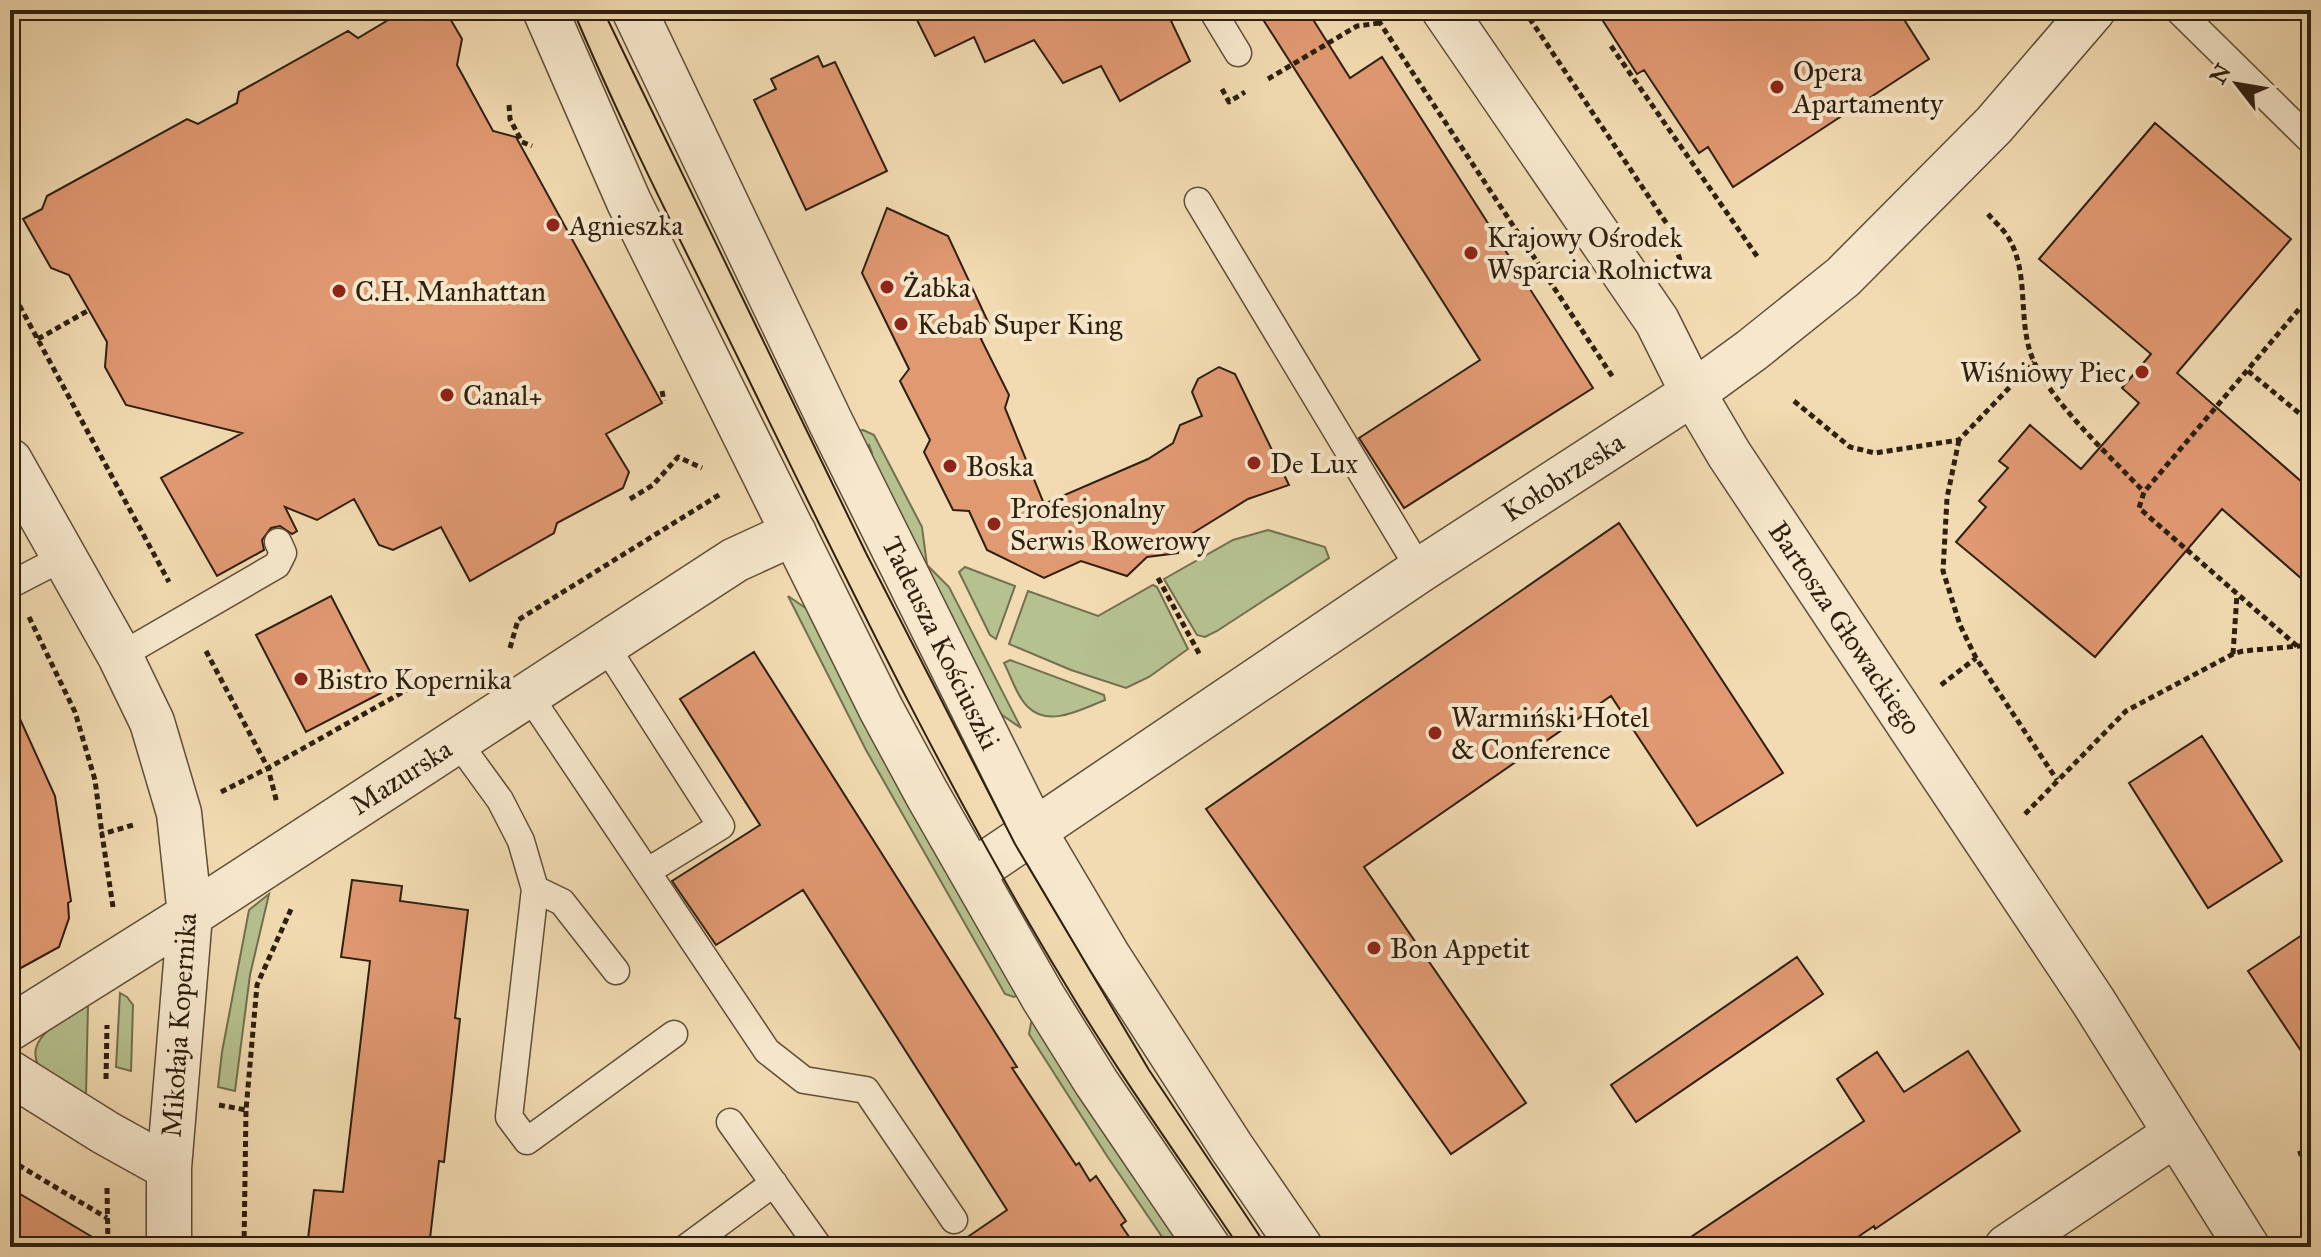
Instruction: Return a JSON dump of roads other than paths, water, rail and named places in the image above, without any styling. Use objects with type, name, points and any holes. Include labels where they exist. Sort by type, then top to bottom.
[{"type":"street","points":[[545,10],[629,202],[881,709],[1043,997],[1208,1247]]},
{"type":"street","name":"Tadeusza Kościuszki","points":[[634,10],[831,423],[1034,831],[1108,956],[1300,1247]]},
{"type":"street","name":"Bartosza Głowackiego","points":[[1444,10],[1657,321],[1693,393],[1729,454],[2093,1001],[2247,1247]]},
{"type":"street","name":"Kołobrzeska","points":[[973,872],[1420,570],[1693,393],[1752,350],[1843,277],[1994,125],[2093,10]]},
{"type":"street","name":"Mikołaja Kopernika","points":[[10,461],[120,656],[152,722],[179,813],[190,915],[169,1168],[169,1247]]},
{"type":"street","name":"Mazurska","points":[[10,1028],[190,915],[449,723],[528,694],[735,560],[794,533]]},
{"type":"street","points":[[10,1073],[169,1168]]},
{"type":"street","points":[[2007,1247],[2175,1134]]},
{"type":"lane","points":[[1212,10],[1238,53]]},
{"type":"lane","points":[[2178,10],[2311,141]]},
{"type":"lane","points":[[1198,201],[1420,570]]},
{"type":"lane","points":[[120,656],[277,565],[283,553],[278,542]]},
{"type":"lane","points":[[11,584],[64,557]]},
{"type":"lane","points":[[605,645],[721,826],[648,871]]},
{"type":"lane","points":[[528,694],[767,1051],[804,1080],[866,1090],[954,1220]]},
{"type":"lane","points":[[449,723],[500,800],[521,841],[535,889],[509,1117],[527,1141],[674,1034]]},
{"type":"lane","points":[[535,889],[562,902],[616,971]]},
{"type":"lane","points":[[730,1122],[819,1247]]},
{"type":"lane","points":[[687,1247],[774,1183]]},
{"type":"tram line","points":[[573,10],[634,145],[819,523],[977,832],[1085,1016],[1239,1247]]},
{"type":"tram line","points":[[603,10],[866,553],[1015,844],[1149,1070],[1267,1247]]},
{"type":"place","name":"Opera Apartamenty","points":[[1777,87]]},
{"type":"place","name":"Agnieszka","points":[[553,225]]},
{"type":"place","name":"Krajowy Ośrodek Wsparcia Rolnictwa","points":[[1471,253]]},
{"type":"place","name":"Żabka","points":[[887,287]]},
{"type":"place","name":"C.H. Manhattan","points":[[339,291]]},
{"type":"place","name":"Kebab Super King","points":[[901,324]]},
{"type":"place","name":"Wiśniowy Piec","points":[[2142,372]]},
{"type":"place","name":"Canal+","points":[[447,395]]},
{"type":"place","name":"De Lux","points":[[1254,463]]},
{"type":"place","name":"Boska","points":[[950,466]]},
{"type":"place","name":"Profesjonalny Serwis Rowerowy","points":[[994,524]]},
{"type":"place","name":"Bistro Kopernika","points":[[301,679]]},
{"type":"place","name":"Warmiński Hotel & Conference","points":[[1435,733]]},
{"type":"place","name":"Bon Appetit","points":[[1374,948]]}]
